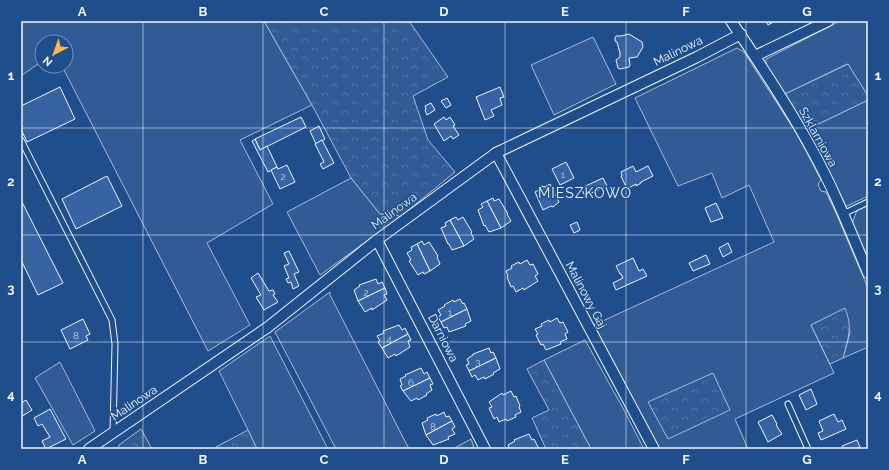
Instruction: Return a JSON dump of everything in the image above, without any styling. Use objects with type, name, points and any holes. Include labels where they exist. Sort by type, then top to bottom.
[{"type":"street","name":"Szklarniowa","points":[[731,21],[755,56],[812,149],[843,214],[868,272]]},
{"type":"street","points":[[755,56],[828,21]]},
{"type":"street","name":"Malinowa","points":[[94,447],[268,327],[377,240],[496,153],[690,60],[740,34]]},
{"type":"street","name":"Malinowy Gaj","points":[[496,153],[654,449]]},
{"type":"street","name":"Darniowa","points":[[377,240],[485,449]]},
{"type":"lane","points":[[21,140],[112,320],[115,344],[112,434]]},
{"type":"lane","points":[[843,214],[868,202]]},
{"type":"lane","points":[[788,404],[808,449]]},
{"type":"shaded area","points":[[21,21],[264,21],[312,105],[240,140],[273,204],[207,243],[250,325],[208,351],[66,74],[74,74],[74,34],[34,34],[34,67],[21,76]]},
{"type":"shaded area","points":[[840,21],[868,21],[868,96],[847,64],[783,95],[766,69],[766,59]]},
{"type":"shaded area","points":[[593,37],[616,84],[554,115],[531,65]]},
{"type":"shaded area","points":[[737,48],[744,52],[797,134],[821,180],[818,184],[819,187],[821,191],[826,192],[836,213],[868,288],[868,347],[843,358],[850,333],[845,309],[811,325],[834,373],[735,419],[748,449],[659,449],[594,325],[774,242],[749,185],[722,198],[712,173],[678,186],[635,98]]},
{"type":"shaded area","points":[[868,100],[868,196],[845,207],[806,130]]},
{"type":"shaded area","points":[[351,178],[380,214],[395,214],[400,217],[320,275],[287,212]]},
{"type":"shaded area","points":[[868,205],[868,262],[852,224],[857,210]]},
{"type":"shaded area","points":[[330,292],[330,295],[409,449],[336,449],[275,332]]},
{"type":"shaded area","points":[[270,336],[328,449],[257,449],[219,371]]},
{"type":"shaded area","points":[[585,340],[644,449],[591,449],[544,360]]},
{"type":"shaded area","points":[[60,362],[95,431],[73,445],[35,378]]},
{"type":"green space","points":[[264,21],[409,21],[448,77],[413,96],[428,140],[455,172],[400,217],[395,214],[380,214],[351,178],[312,105]]},
{"type":"green space","points":[[848,64],[868,96],[868,100],[806,130],[783,95]]},
{"type":"green space","points":[[845,308],[849,321],[849,333],[843,358],[830,364],[811,325]]},
{"type":"green space","points":[[544,360],[591,449],[546,449],[532,418],[549,410],[527,369]]},
{"type":"green space","points":[[713,373],[730,410],[668,439],[648,402]]},
{"type":"green space","points":[[141,429],[152,449],[118,449],[119,445]]},
{"type":"green space","points":[[248,430],[257,449],[217,449],[216,447]]},
{"type":"green space","points":[[471,439],[474,447],[470,449],[453,449]]},
{"type":"building","points":[[766,21],[775,21],[768,25]]},
{"type":"building","points":[[629,34],[642,42],[643,47],[637,57],[629,58],[629,67],[620,69],[618,68],[616,60],[620,57],[620,53],[615,38],[616,36]]},
{"type":"building","points":[[60,87],[75,119],[27,142],[21,129],[21,106]]},
{"type":"building","points":[[500,87],[504,97],[500,98],[502,105],[491,110],[494,116],[485,120],[476,97]]},
{"type":"building","points":[[447,98],[451,105],[446,108],[441,101]]},
{"type":"building","points":[[431,103],[435,110],[427,115],[425,106]]},
{"type":"building","points":[[301,117],[306,127],[260,150],[255,139]]},
{"type":"building","points":[[444,117],[446,120],[450,117],[455,125],[453,126],[459,135],[453,139],[451,136],[444,141],[434,124]]},
{"type":"building","points":[[319,126],[325,139],[316,144],[310,131]]},
{"type":"building","points":[[255,139],[260,150],[267,146],[277,167],[268,172],[252,141]]},
{"type":"building","points":[[322,140],[334,163],[323,169],[320,164],[324,162],[315,144]]},
{"type":"building","points":[[566,162],[574,178],[560,185],[552,169]]},
{"type":"building","points":[[287,165],[295,182],[280,189],[271,170]]},
{"type":"building","points":[[633,166],[636,172],[648,166],[653,176],[636,186],[636,184],[627,189],[621,176],[621,172]]},
{"type":"building","points":[[107,176],[122,206],[76,229],[62,199]]},
{"type":"building","points":[[603,178],[607,186],[585,196],[581,188]]},
{"type":"building","points":[[550,184],[559,202],[553,207],[551,206],[543,210],[535,192],[540,189],[541,186],[545,187]]},
{"type":"building","points":[[493,198],[494,201],[499,199],[511,221],[501,228],[487,201]]},
{"type":"building","points":[[21,200],[63,283],[38,295],[21,260]]},
{"type":"building","points":[[487,201],[501,228],[489,232],[485,225],[484,226],[478,210],[483,207],[481,204]]},
{"type":"building","points":[[716,203],[723,218],[711,222],[705,208]]},
{"type":"building","points":[[456,217],[458,220],[463,217],[472,232],[471,233],[474,239],[464,246],[450,220]]},
{"type":"building","points":[[450,220],[464,246],[452,250],[441,228],[446,226],[445,223]]},
{"type":"building","points":[[577,222],[580,230],[574,233],[570,225]]},
{"type":"building","points":[[422,241],[424,245],[429,242],[438,256],[437,257],[440,264],[430,271],[417,244]]},
{"type":"building","points":[[728,243],[732,252],[723,257],[719,248]]},
{"type":"building","points":[[417,244],[430,271],[424,274],[423,272],[418,275],[409,261],[411,260],[407,253],[412,250],[411,247]]},
{"type":"building","points":[[289,251],[299,272],[294,274],[299,286],[293,289],[291,282],[288,283],[286,279],[289,278],[284,266],[289,264],[284,253]]},
{"type":"building","points":[[706,255],[710,264],[693,271],[689,263]]},
{"type":"building","points":[[633,258],[639,271],[643,269],[647,276],[616,290],[613,283],[623,278],[616,266]]},
{"type":"building","points":[[527,260],[530,265],[533,264],[538,274],[535,276],[538,281],[524,290],[523,288],[516,292],[513,286],[511,287],[506,271],[512,268],[511,266],[519,262],[520,264]]},
{"type":"building","points":[[258,273],[269,291],[273,290],[275,294],[273,295],[278,302],[264,310],[256,297],[261,295],[251,278]]},
{"type":"building","points":[[376,279],[378,284],[382,282],[385,288],[358,301],[354,290],[360,286],[359,285]]},
{"type":"building","points":[[385,288],[387,294],[384,295],[387,300],[372,310],[372,308],[365,312],[358,301]]},
{"type":"building","points":[[460,299],[467,309],[441,322],[438,317],[441,315],[438,310],[453,300],[454,302]]},
{"type":"building","points":[[467,309],[471,321],[465,324],[466,326],[449,332],[447,327],[444,328],[441,322]]},
{"type":"building","points":[[557,318],[560,323],[563,322],[568,332],[565,334],[567,339],[560,342],[561,344],[546,350],[543,344],[541,345],[535,329],[542,326],[541,324],[549,320],[550,322]]},
{"type":"building","points":[[83,319],[90,334],[86,336],[88,340],[70,349],[61,330]]},
{"type":"building","points":[[399,325],[402,330],[405,328],[408,334],[382,348],[378,342],[380,341],[377,336],[384,333],[383,331]]},
{"type":"building","points":[[408,334],[411,340],[408,341],[410,347],[396,356],[395,354],[388,358],[382,348]]},
{"type":"building","points":[[489,348],[491,353],[493,352],[496,358],[469,371],[466,365],[469,364],[467,359],[473,354]]},
{"type":"building","points":[[496,358],[500,369],[493,373],[494,374],[485,379],[484,377],[478,380],[475,375],[472,377],[469,371]]},
{"type":"building","points":[[421,368],[424,374],[427,372],[430,378],[403,391],[400,386],[402,385],[400,379],[406,376],[405,375]]},
{"type":"building","points":[[430,378],[433,384],[430,385],[432,390],[418,400],[417,398],[411,401],[403,391]]},
{"type":"building","points":[[811,389],[817,404],[806,410],[799,395]]},
{"type":"building","points":[[511,391],[514,397],[516,396],[521,412],[515,415],[516,417],[507,421],[506,419],[499,422],[497,417],[494,419],[489,408],[492,407],[489,402],[502,393],[503,395]]},
{"type":"building","points":[[26,400],[32,410],[21,417],[21,403]]},
{"type":"building","points":[[50,409],[66,439],[46,449],[42,441],[50,437],[42,424],[38,426],[34,418]]},
{"type":"building","points":[[444,412],[446,417],[449,416],[452,421],[426,435],[422,423],[428,420],[427,418],[436,414],[437,416]]},
{"type":"building","points":[[834,414],[838,422],[842,420],[846,429],[821,440],[818,433],[823,431],[819,421]]},
{"type":"building","points":[[772,415],[782,434],[768,442],[758,422]]},
{"type":"building","points":[[452,421],[455,427],[452,429],[455,434],[448,437],[449,439],[433,445],[426,435]]},
{"type":"building","points":[[529,434],[532,440],[534,439],[539,449],[510,449],[508,445],[515,441],[514,440]]},
{"type":"building","points":[[857,440],[860,447],[855,449],[844,449],[842,446]]},
{"type":"district","name":"MIESZKOWO","points":[[585,193]]}]
